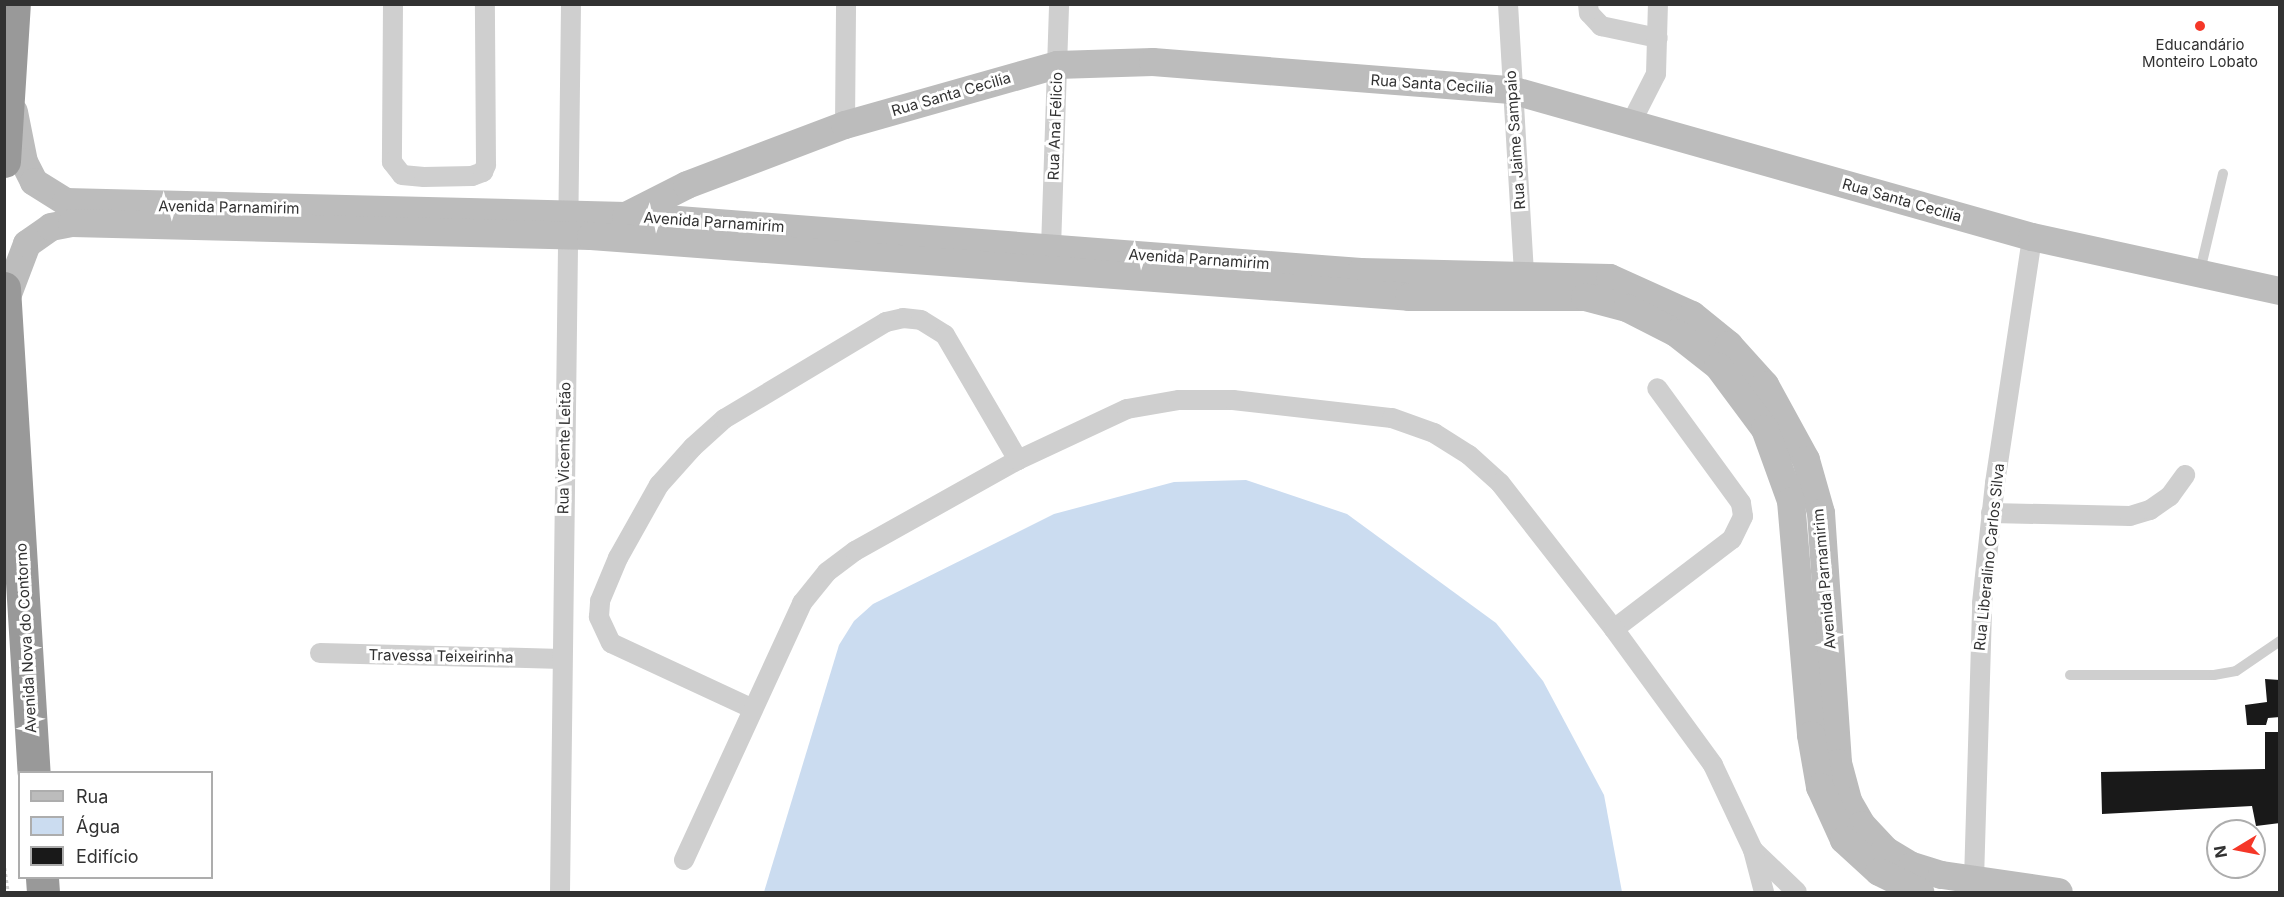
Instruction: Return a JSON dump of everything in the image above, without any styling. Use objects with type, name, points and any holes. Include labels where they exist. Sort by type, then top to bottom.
[{"type":"highway","points":[[4,161],[14,4]]},
{"type":"highway","name":"Avenida Nova do Contorno","points":[[4,288],[34,771]]},
{"type":"highway","points":[[4,578],[18,518]]},
{"type":"highway","points":[[4,664],[15,674],[30,721]]},
{"type":"street","points":[[393,4],[392,162],[396,172],[424,177],[472,176],[483,171],[486,165],[485,4]]},
{"type":"street","name":"Rua Vicente Leitão","points":[[560,892],[562,658],[574,228],[571,4]]},
{"type":"street","points":[[845,125],[846,4]]},
{"type":"street","name":"Rua Ana Félicio","points":[[1051,248],[1059,4]]},
{"type":"street","name":"Rua Jaime Sampaio","points":[[1508,4],[1511,90],[1524,276]]},
{"type":"street","points":[[1588,4],[1594,21],[1600,26],[1658,38]]},
{"type":"street","points":[[1631,123],[1652,86],[1658,38],[1658,4]]},
{"type":"street","name":"Rua Santa Cecilia","points":[[574,228],[626,216],[687,185],[845,125],[1057,65],[1154,62],[1511,90],[2032,237],[2280,291]]},
{"type":"street","name":"Avenida Parnamirim","points":[[8,83],[24,162],[33,182],[49,195],[84,203],[216,218],[574,228]]},
{"type":"street","points":[[423,210],[424,177]]},
{"type":"street","name":"Avenida Parnamirim","points":[[5,302],[27,244],[51,226],[423,210],[574,228],[1409,297],[1585,297],[1627,308],[1676,333],[1712,360],[1736,386],[1765,429],[1791,501],[1839,763],[1848,801],[1862,825],[1885,850],[1912,866],[1974,880],[2059,892]]},
{"type":"street","name":"Avenida Parnamirim","points":[[626,216],[1361,272],[1610,278],[1655,296],[1692,315],[1730,345],[1765,385],[1806,460],[1821,513],[1813,753],[1830,812],[1844,840],[1862,859],[1879,872],[1920,892]]},
{"type":"street","name":"Rua Liberalino Carlos Silva","points":[[1974,880],[1976,716],[1991,513],[2032,237]]},
{"type":"street","points":[[751,708],[611,643],[599,617],[600,601],[618,558],[659,485],[693,447],[724,419],[886,322],[903,318],[921,320],[945,335],[1018,460]]},
{"type":"street","points":[[1614,629],[1732,539],[1743,516],[1741,503],[1657,388]]},
{"type":"street","points":[[684,860],[751,708],[802,603],[827,572],[855,551],[1018,460],[1127,409],[1179,400],[1233,400],[1392,418],[1451,444],[1500,483],[1614,629],[1713,765],[1753,850],[1764,892]]},
{"type":"street","points":[[1991,513],[2130,516],[2150,510],[2170,496],[2185,475]]},
{"type":"street","name":"Travessa Teixeirinha","points":[[320,653],[562,658]]},
{"type":"street","points":[[1753,850],[1797,892]]},
{"type":"lane","points":[[2200,272],[2223,174]]},
{"type":"lane","points":[[2070,675],[2214,675],[2236,671],[2280,640]]},
{"type":"path","points":[[4,862],[8,892]]},
{"type":"water","points":[[1246,480],[1347,514],[1496,623],[1543,681],[1604,795],[1622,892],[764,892],[839,645],[854,621],[873,604],[1054,514],[1174,482]]},
{"type":"building","points":[[2265,679],[2280,680],[2280,717],[2268,718],[2266,725],[2247,725],[2245,705],[2267,702]]},
{"type":"building","points":[[2265,732],[2280,732],[2280,823],[2266,825],[2266,819],[2255,819],[2252,806],[2102,814],[2101,772],[2265,769]]},
{"type":"place","name":"Educandário Monteiro Lobato","points":[[2200,26]]}]
